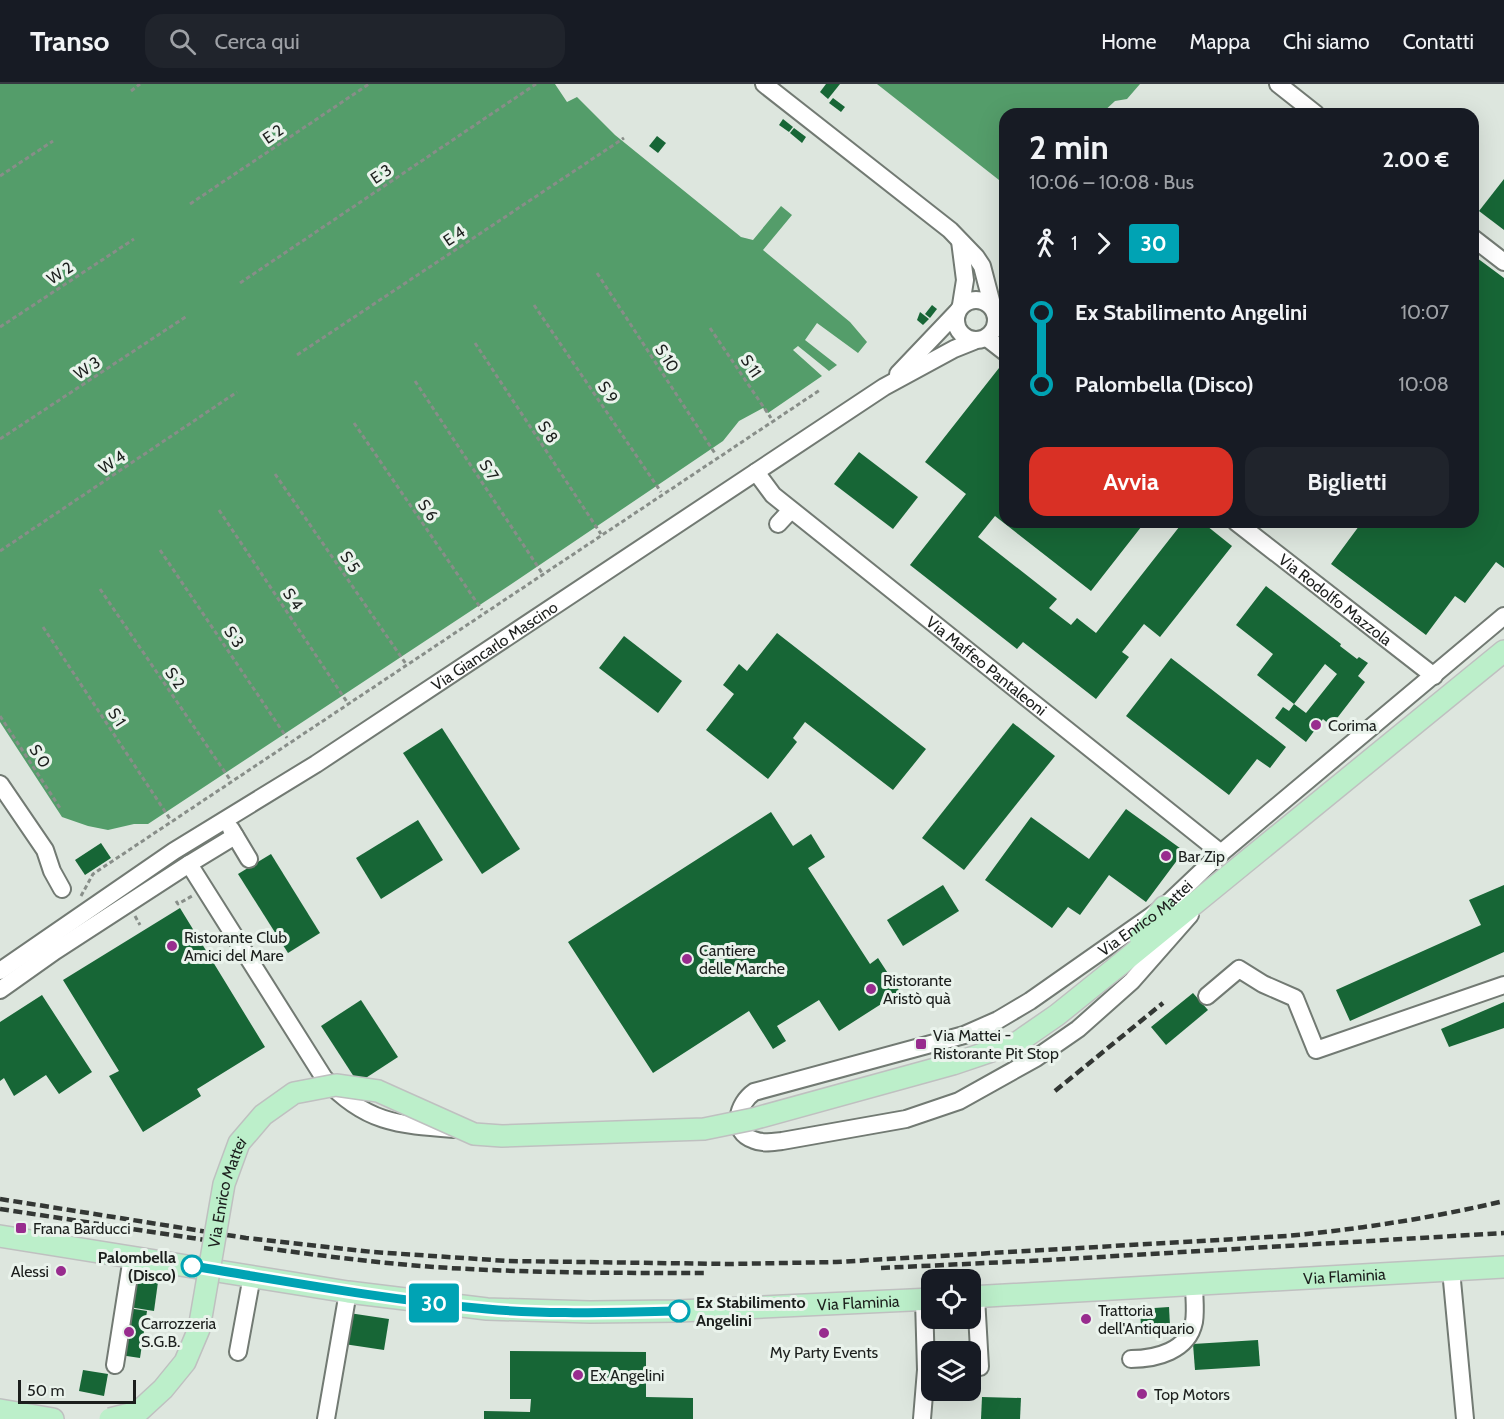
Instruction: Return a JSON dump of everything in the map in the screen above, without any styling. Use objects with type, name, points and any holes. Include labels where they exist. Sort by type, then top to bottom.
[{"type":"main road","name":"Via Enrico Mattei","points":[[110,1419],[138,1412],[163,1389],[185,1362],[199,1329],[224,1184],[239,1143],[263,1115],[294,1093],[336,1085],[378,1091],[474,1134],[704,1129],[753,1119],[989,1053],[1018,1042],[1057,1015],[1504,651]]},
{"type":"main road","points":[[1118,966],[1164,907]]},
{"type":"main road","name":"Via Flaminia","points":[[0,1236],[348,1292],[487,1309],[590,1312],[679,1311],[921,1299]]},
{"type":"main road","name":"Via Flaminia","points":[[981,1297],[1504,1267]]},
{"type":"main road","points":[[0,1410],[53,1419]]},
{"type":"street","points":[[764,84],[950,230],[976,257],[982,267],[996,317],[990,335],[960,334],[955,320],[965,280],[960,242]]},
{"type":"street","points":[[1278,84],[1308,108]]},
{"type":"street","points":[[1479,243],[1504,262]]},
{"type":"street","points":[[959,309],[969,301],[977,300],[986,302],[993,308]]},
{"type":"street","name":"Via Giancarlo Mascino","points":[[884,387],[959,309]]},
{"type":"street","name":"Via Giancarlo Mascino","points":[[0,971],[184,845],[226,821],[884,387],[954,349],[990,335]]},
{"type":"street","name":"Via Maffeo Pantaleoni","points":[[756,472],[773,495],[791,510],[1221,853]]},
{"type":"street","points":[[778,524],[791,510]]},
{"type":"street","name":"Via Rodolfo Mazzola","points":[[1244,528],[1434,676]]},
{"type":"street","name":"Via Enrico Mattei","points":[[1210,892],[1148,964],[1078,1029],[1036,1058],[959,1101],[906,1119],[782,1142],[763,1143],[745,1136],[738,1122],[738,1114],[745,1098],[754,1092],[964,1035],[998,1020],[1030,1001],[1164,907],[1221,853],[1504,616]]},
{"type":"street","points":[[0,784],[45,850],[52,871],[62,889]]},
{"type":"street","points":[[226,821],[249,859]]},
{"type":"street","points":[[0,990],[56,951],[193,871],[235,836]]},
{"type":"street","points":[[193,871],[324,1078],[338,1094],[358,1109],[398,1123],[455,1129],[738,1122]]},
{"type":"street","points":[[1208,996],[1239,969],[1263,984],[1295,998],[1316,1050],[1504,986]]},
{"type":"street","points":[[115,1365],[132,1257]]},
{"type":"street","points":[[1451,1270],[1465,1419]]},
{"type":"street","points":[[238,1352],[252,1276]]},
{"type":"street","points":[[1131,1359],[1147,1359],[1167,1353],[1179,1345],[1191,1331],[1194,1321],[1194,1284]]},
{"type":"street","points":[[326,1419],[348,1292]]},
{"type":"street","points":[[922,1419],[927,1329]]},
{"type":"path","points":[[131,91],[140,84]]},
{"type":"path","name":"E 2","points":[[190,204],[369,84]]},
{"type":"path","name":"E 3","points":[[240,283],[536,84]]},
{"type":"path","name":"E 4","points":[[297,355],[624,138]]},
{"type":"path","points":[[0,176],[53,141]]},
{"type":"path","name":"W 2","points":[[0,327],[134,238]]},
{"type":"path","name":"S 10","points":[[597,273],[716,455]]},
{"type":"path","name":"S 9","points":[[534,305],[661,492]]},
{"type":"path","name":"W 3","points":[[0,439],[187,316]]},
{"type":"path","name":"S 11","points":[[710,328],[771,418]]},
{"type":"path","name":"S 8","points":[[475,343],[601,534]]},
{"type":"path","name":"S 7","points":[[416,381],[542,573]]},
{"type":"path","points":[[93,874],[820,390]]},
{"type":"path","name":"W 4","points":[[0,551],[237,392]]},
{"type":"path","name":"S 6","points":[[354,423],[482,610]]},
{"type":"path","name":"S 5","points":[[275,474],[406,664]]},
{"type":"path","name":"S 4","points":[[219,510],[346,702]]},
{"type":"path","name":"S 3","points":[[160,550],[287,738]]},
{"type":"path","name":"S 2","points":[[100,589],[231,781]]},
{"type":"path","name":"S 1","points":[[43,627],[170,819]]},
{"type":"path","name":"S 0","points":[[0,716],[60,808]]},
{"type":"shaded area","points":[[0,84],[555,84],[567,102],[577,97],[615,135],[741,237],[753,240],[781,206],[792,215],[763,250],[850,322],[867,342],[858,353],[817,323],[805,340],[837,365],[829,371],[798,346],[793,350],[822,376],[768,413],[763,408],[739,421],[723,441],[148,824],[134,824],[108,830],[88,826],[62,817],[0,722]]},
{"type":"shaded area","points":[[877,84],[1140,84],[1127,99],[1115,101],[1107,108],[999,108],[999,180]]},
{"type":"building","points":[[826,84],[840,84],[828,99],[820,92]]},
{"type":"building","points":[[833,98],[845,107],[841,112],[829,103]]},
{"type":"building","points":[[783,119],[793,127],[789,132],[779,125]]},
{"type":"building","points":[[794,128],[806,137],[802,143],[790,133]]},
{"type":"building","points":[[657,136],[666,143],[658,153],[649,146]]},
{"type":"building","points":[[1504,179],[1504,230],[1479,211]]},
{"type":"building","points":[[1479,259],[1504,278],[1504,568],[1496,562],[1465,603],[1455,596],[1426,635],[1331,564],[1358,528],[1479,528]]},
{"type":"building","points":[[932,305],[937,309],[930,318],[925,314]]},
{"type":"building","points":[[920,312],[929,319],[923,325],[917,320]]},
{"type":"building","points":[[999,368],[999,519],[995,516],[978,537],[1057,599],[1049,608],[1071,625],[1077,618],[1096,633],[1178,528],[1210,528],[1232,546],[1160,637],[1144,624],[1122,652],[1129,657],[1096,699],[1023,642],[1017,649],[910,565],[966,494],[925,462]]},
{"type":"building","points":[[859,452],[918,497],[893,529],[834,484]]},
{"type":"building","points":[[1010,528],[1140,528],[1091,591]]},
{"type":"building","points":[[1266,586],[1357,659],[1359,657],[1368,663],[1358,676],[1365,682],[1331,726],[1323,719],[1306,742],[1275,718],[1283,707],[1289,711],[1294,704],[1257,675],[1273,654],[1236,625]],"holes":[[[1325,664],[1337,674],[1306,713],[1294,704]]]},
{"type":"building","points":[[777,633],[926,749],[893,790],[805,722],[793,738],[797,742],[768,779],[706,730],[734,694],[723,685],[739,664],[747,671]]},
{"type":"building","points":[[624,636],[682,681],[658,713],[599,668]]},
{"type":"building","points":[[1171,658],[1286,747],[1270,768],[1257,759],[1229,795],[1126,716]]},
{"type":"building","points":[[1013,723],[1055,756],[964,870],[922,838]]},
{"type":"building","points":[[442,728],[520,849],[482,874],[403,753]]},
{"type":"building","points":[[1126,809],[1184,851],[1146,902],[1109,875],[1080,915],[1068,907],[1052,928],[985,880],[1031,817],[1089,859]]},
{"type":"building","name":"Cantiere delle Marche","points":[[771,812],[793,846],[811,834],[825,857],[808,868],[870,964],[878,958],[900,992],[839,1031],[819,1000],[777,1026],[786,1041],[773,1049],[749,1011],[653,1073],[568,942]]},
{"type":"building","points":[[418,820],[443,860],[381,899],[356,858]]},
{"type":"building","points":[[101,843],[111,858],[85,875],[75,860]]},
{"type":"building","points":[[271,854],[320,933],[288,953],[238,874]]},
{"type":"building","points":[[943,885],[959,911],[903,946],[887,920]]},
{"type":"building","points":[[1504,885],[1504,952],[1350,1021],[1336,990],[1481,925],[1469,900]]},
{"type":"building","points":[[180,908],[265,1047],[197,1089],[201,1096],[143,1132],[109,1076],[119,1071],[63,980]]},
{"type":"building","points":[[1193,993],[1208,1010],[1166,1045],[1151,1027]]},
{"type":"building","points":[[42,995],[92,1072],[59,1094],[46,1075],[14,1096],[4,1078],[0,1081],[0,1022]]},
{"type":"building","points":[[361,1000],[398,1057],[358,1083],[321,1026]]},
{"type":"building","points":[[1504,1002],[1504,1028],[1449,1047],[1441,1029]]},
{"type":"building","points":[[134,1278],[158,1282],[154,1311],[129,1307]]},
{"type":"building","points":[[1169,1307],[1170,1326],[1141,1327],[1140,1309]]},
{"type":"building","points":[[128,1308],[147,1311],[140,1358],[120,1355]]},
{"type":"building","points":[[349,1313],[389,1319],[384,1350],[344,1344]]},
{"type":"building","points":[[1258,1340],[1260,1366],[1195,1370],[1193,1344]]},
{"type":"building","name":"Ex Angelini","points":[[510,1351],[646,1352],[646,1397],[693,1398],[693,1419],[484,1419],[484,1411],[530,1412],[531,1399],[510,1399]]},
{"type":"building","points":[[83,1370],[108,1374],[104,1396],[79,1391]]},
{"type":"building","points":[[982,1397],[1021,1398],[1020,1419],[981,1419]]},
{"type":"railway","points":[[1055,1091],[1163,1003]]},
{"type":"railway","points":[[0,1199],[246,1238],[373,1252],[508,1261],[731,1264],[836,1262],[1287,1236],[1396,1222],[1504,1201]]},
{"type":"railway","points":[[0,1209],[225,1243]]},
{"type":"railway","points":[[881,1268],[1504,1233]]},
{"type":"railway","points":[[264,1248],[443,1268],[558,1272],[707,1273]]},
{"type":"bus line","name":"30","points":[[192,1266],[366,1294],[487,1309],[590,1312],[679,1311]]},
{"type":"place","name":"Corima","points":[[1316,725]]},
{"type":"place","name":"Bar Zip","points":[[1166,856]]},
{"type":"place","name":"Ristorante Club Amici del Mare","points":[[172,946]]},
{"type":"place","name":"Cantiere delle Marche","points":[[687,959]]},
{"type":"place","name":"Ristorante Aristò quà","points":[[871,989]]},
{"type":"place","name":"Via Mattei - Ristorante Pit Stop","points":[[921,1044]]},
{"type":"place","name":"Frana Barducci","points":[[21,1228]]},
{"type":"place","name":"Palombella (Disco)","points":[[192,1266]]},
{"type":"place","name":"Alessi","points":[[61,1271]]},
{"type":"place","name":"Ex Stabilimento Angelini","points":[[679,1311]]},
{"type":"place","name":"Trattoria dell'Antiquario","points":[[1086,1319]]},
{"type":"place","name":"Carrozzeria S.G.B.","points":[[129,1332]]},
{"type":"place","name":"My Party Events","points":[[824,1333]]},
{"type":"place","name":"Ex Angelini","points":[[578,1375]]},
{"type":"place","name":"Top Motors","points":[[1142,1394]]}]
